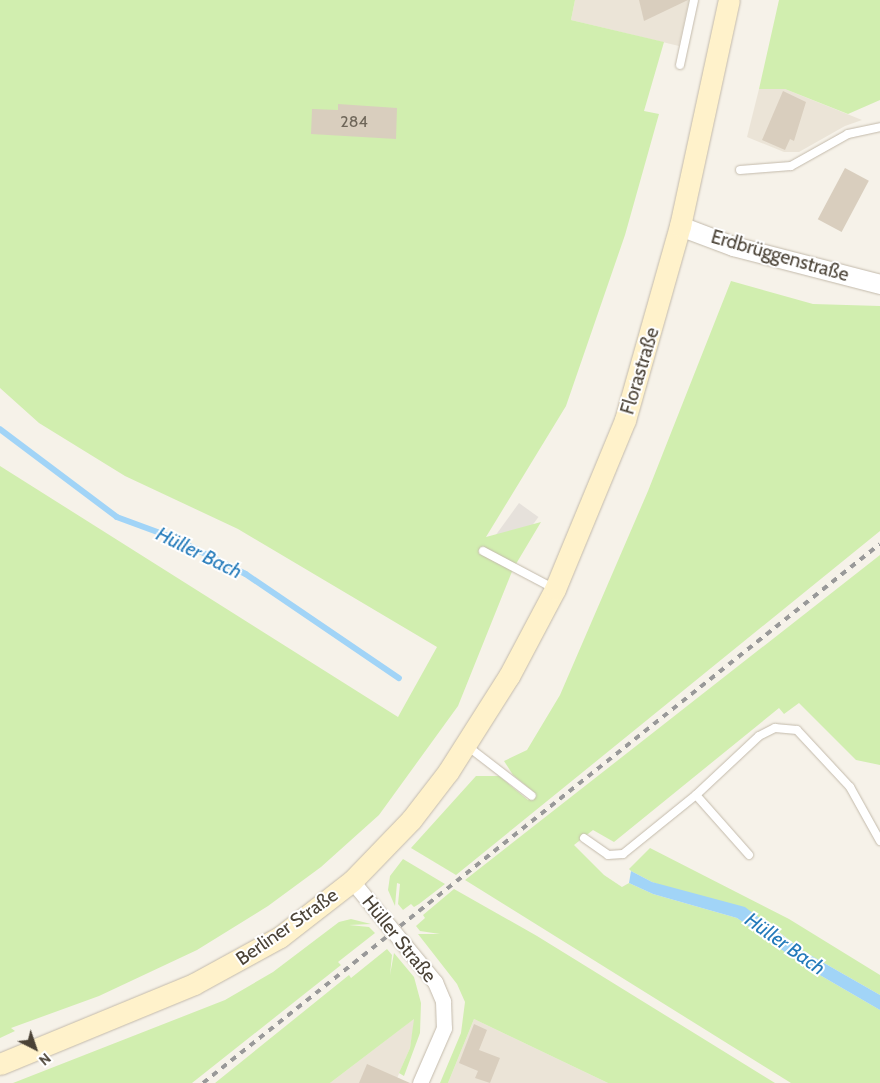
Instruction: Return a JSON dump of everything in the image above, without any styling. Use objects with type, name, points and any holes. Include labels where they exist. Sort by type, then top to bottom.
[{"type":"main road","name":"Florastraße","points":[[484,718],[555,589],[625,420],[680,226],[729,0]]},
{"type":"main road","name":"Berliner Straße","points":[[0,1064],[122,1016],[242,961],[280,937],[352,881],[411,820],[484,718]]},
{"type":"street","name":"Erdbrüggenstraße","points":[[680,226],[733,246],[880,284]]},
{"type":"street","name":"Hüller Straße","points":[[352,881],[435,982],[443,1001],[444,1028],[420,1083]]},
{"type":"lane","points":[[680,65],[694,0]]},
{"type":"lane","points":[[740,170],[791,166],[848,134],[880,127]]},
{"type":"lane","points":[[484,551],[555,589]]},
{"type":"lane","points":[[584,838],[608,855],[623,854],[696,795],[758,736],[775,728],[797,730],[850,787],[880,842]]},
{"type":"lane","points":[[466,745],[532,796]]},
{"type":"lane","points":[[696,795],[749,855]]},
{"type":"shaded area","points":[[575,0],[689,0],[679,46],[571,20]]},
{"type":"shaded area","points":[[759,89],[785,89],[862,120],[845,126],[799,152],[784,152],[747,137]]},
{"type":"shaded area","points":[[519,503],[538,517],[514,551],[494,537]]},
{"type":"shaded area","points":[[415,1018],[410,1048],[395,1083],[330,1083]]},
{"type":"shaded area","points":[[474,1019],[608,1083],[448,1083]]},
{"type":"green space","points":[[0,0],[575,0],[571,20],[664,42],[644,111],[659,114],[625,235],[566,406],[486,537],[541,522],[513,569],[458,706],[379,815],[321,867],[268,906],[197,950],[99,996],[11,1028],[15,1031],[0,1038],[0,466],[398,717],[437,647],[238,529],[125,476],[39,423],[0,388]]},
{"type":"green space","points":[[779,0],[880,0],[880,100],[848,114],[785,89],[759,89]]},
{"type":"green space","points":[[731,281],[813,304],[880,306],[880,531],[456,875],[411,848],[476,776],[499,776],[528,800],[535,793],[513,775],[504,761],[527,750],[560,695],[648,491]]},
{"type":"green space","points":[[880,555],[880,765],[856,760],[799,703],[784,714],[779,708],[614,842],[593,830],[574,845],[604,875],[622,887],[629,883],[653,894],[737,918],[806,967],[880,1010],[880,1083],[791,1083],[465,880]]},
{"type":"green space","points":[[650,848],[789,919],[880,975],[880,995],[803,951],[769,924],[652,882],[631,871],[629,869]]},
{"type":"green space","points":[[403,859],[445,884],[419,904],[414,907],[411,904],[403,910],[398,904],[400,884],[397,883],[395,906],[388,890],[390,876]]},
{"type":"green space","points":[[454,889],[537,936],[775,1083],[608,1083],[474,1019],[448,1083],[440,1083],[461,1033],[465,1002],[457,984],[418,934],[440,934],[420,931],[416,926],[425,918],[423,915]]},
{"type":"green space","points":[[351,919],[371,924],[349,925],[369,927],[375,933],[338,962],[341,965],[192,1083],[13,1083],[225,1000],[273,972],[339,922]]},
{"type":"green space","points":[[387,949],[392,955],[390,975],[394,953],[414,977],[421,1003],[420,1033],[404,1076],[399,1073],[410,1048],[414,1019],[330,1083],[215,1083],[349,975],[351,978]]},
{"type":"water","points":[[631,871],[652,882],[745,907],[803,951],[880,995],[880,1010],[806,967],[737,918],[653,894],[629,883]]},
{"type":"building","points":[[639,0],[688,0],[644,21]]},
{"type":"building","points":[[783,91],[806,102],[794,141],[790,139],[785,150],[762,140]]},
{"type":"building","points":[[338,104],[397,108],[396,139],[311,134],[312,109],[338,110]]},
{"type":"building","points":[[845,168],[869,181],[842,232],[818,219]]},
{"type":"building","points":[[474,1024],[487,1030],[479,1050],[500,1058],[490,1083],[475,1078],[478,1071],[459,1063]]},
{"type":"building","points":[[367,1064],[410,1083],[359,1083]]},
{"type":"waterway","name":"Hüller Bach","points":[[0,429],[117,517],[174,538],[246,574],[399,678]]},
{"type":"railway","points":[[203,1083],[880,544]]}]
